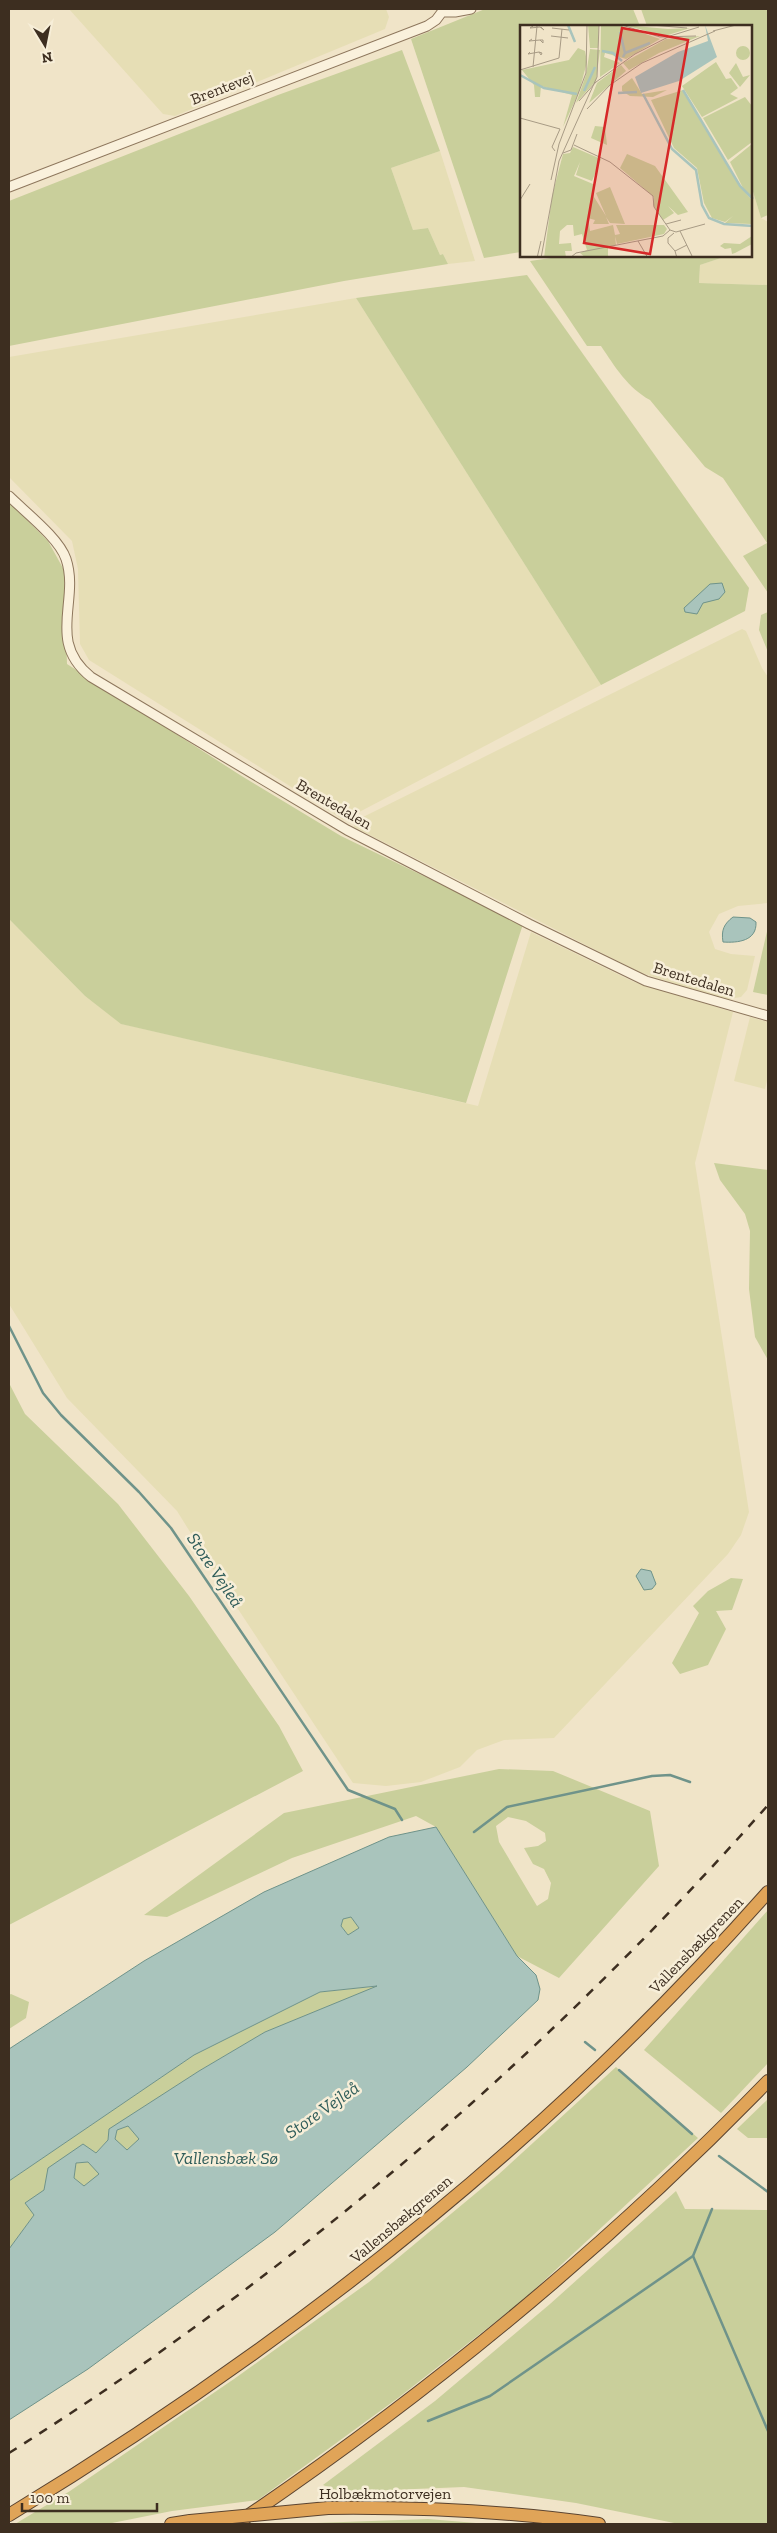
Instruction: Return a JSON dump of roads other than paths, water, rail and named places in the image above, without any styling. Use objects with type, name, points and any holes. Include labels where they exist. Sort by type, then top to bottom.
[{"type":"highway","name":"Vallensbækgrenen","points":[[9,2516],[199,2393],[318,2306],[412,2232],[482,2174],[598,2067],[684,1982],[768,1892]]},
{"type":"highway","points":[[236,2524],[387,2417],[513,2317],[651,2196],[768,2081]]},
{"type":"highway","name":"Holbækmotorvejen","points":[[171,2524],[328,2508],[467,2509],[545,2516],[599,2524]]},
{"type":"street","name":"Brentevej","points":[[9,186],[427,26],[436,20],[442,10],[455,12],[471,9]]},
{"type":"street","name":"Brentedalen","points":[[9,496],[57,543],[66,558],[68,573],[67,640],[77,666],[90,677],[347,830],[529,924],[646,981],[768,1016]]},
{"type":"water","points":[[722,583],[725,592],[719,599],[703,603],[697,614],[685,612],[684,608],[710,584]]},
{"type":"water","points":[[733,917],[750,918],[756,922],[753,933],[750,937],[740,941],[723,942],[722,934],[724,928]]},
{"type":"water","points":[[641,1569],[651,1571],[656,1584],[652,1589],[644,1590],[636,1576]]},
{"type":"water","name":"Vallensbæk Sø","points":[[436,1827],[517,1956],[536,1975],[540,1989],[538,2000],[467,2067],[275,2232],[88,2369],[9,2420],[9,2249],[34,2215],[25,2203],[44,2190],[48,2168],[83,2144],[96,2153],[108,2140],[109,2129],[199,2071],[265,2032],[377,1986],[320,1992],[194,2055],[9,2181],[9,2049],[144,1961],[264,1892],[389,1837]],"holes":[[[351,1917],[359,1928],[348,1935],[341,1926],[343,1919]],[[128,2126],[139,2139],[127,2150],[115,2139],[117,2130]],[[88,2162],[99,2174],[84,2186],[74,2178],[76,2163]]]},
{"type":"waterway","name":"Store Vejleå","points":[[9,1326],[43,1393],[61,1415],[139,1492],[171,1528],[348,1790],[395,1809],[402,1820]]},
{"type":"waterway","points":[[474,1832],[507,1807],[652,1776],[670,1775],[690,1782]]},
{"type":"waterway","points":[[585,2042],[595,2050]]},
{"type":"waterway","points":[[619,2070],[692,2134]]},
{"type":"waterway","points":[[719,2156],[768,2192]]},
{"type":"waterway","points":[[712,2209],[693,2256],[768,2431]]},
{"type":"waterway","points":[[428,2421],[490,2396],[693,2256]]},
{"type":"railway","points":[[9,2453],[113,2385],[215,2312],[315,2236],[411,2156],[505,2073],[596,1986],[684,1897],[768,1805]]}]
